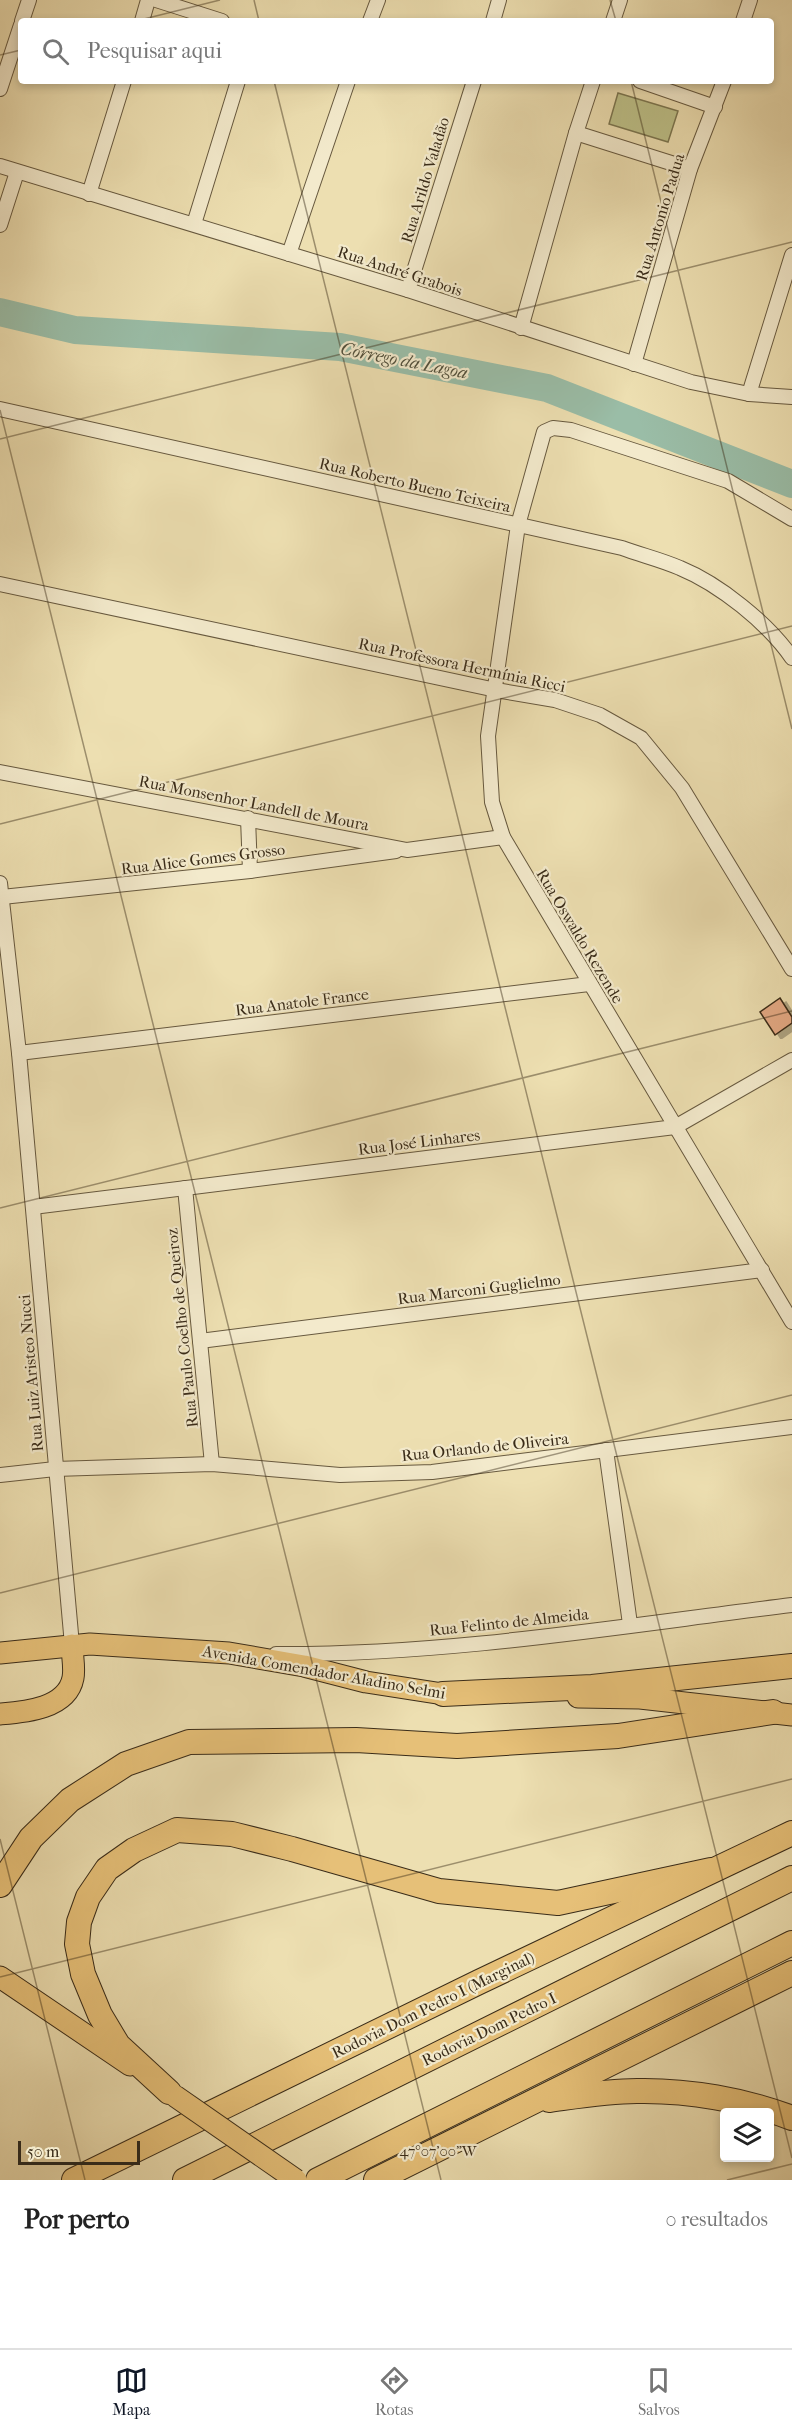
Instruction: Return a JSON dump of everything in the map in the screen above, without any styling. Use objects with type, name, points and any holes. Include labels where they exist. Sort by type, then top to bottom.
[{"type":"highway","points":[[443,1694],[592,1687],[792,1666]]},
{"type":"highway","points":[[0,1885],[32,1838],[70,1800],[126,1764],[189,1742],[356,1740],[457,1746],[618,1736],[783,1714]]},
{"type":"highway","points":[[172,2094],[118,2045],[100,2015],[83,1974],[77,1944],[79,1922],[88,1897],[107,1869],[134,1850],[177,1830],[242,1837],[439,1891],[558,1903],[711,1870]]},
{"type":"highway","name":"Rodovia Dom Pedro I (Marginal)","points":[[74,2180],[711,1870],[792,1833]]},
{"type":"highway","name":"Rodovia Dom Pedro I","points":[[185,2180],[792,1878]]},
{"type":"highway","points":[[318,2180],[792,1943]]},
{"type":"highway","points":[[376,2180],[792,1973]]},
{"type":"highway","points":[[529,2102],[638,2091],[678,2093],[729,2101],[792,2118]]},
{"type":"main road","name":"Avenida Comendador Aladino Selmi","points":[[0,1653],[72,1645],[148,1647],[229,1653],[304,1666],[366,1682],[443,1694],[640,1698],[783,1714]]},
{"type":"main road","points":[[0,1714],[34,1709],[53,1703],[65,1694],[73,1680],[72,1645]]},
{"type":"main road","points":[[4,1979],[296,2180]]},
{"type":"street","points":[[23,18],[29,0]]},
{"type":"street","points":[[143,18],[148,0]]},
{"type":"street","points":[[156,0],[213,18]]},
{"type":"street","points":[[371,18],[378,0]]},
{"type":"street","points":[[494,18],[499,0]]},
{"type":"street","points":[[614,18],[620,0]]},
{"type":"street","points":[[744,18],[750,0]]},
{"type":"street","points":[[0,90],[18,34]]},
{"type":"street","points":[[89,194],[123,84]]},
{"type":"street","points":[[194,225],[237,84]]},
{"type":"street","points":[[288,254],[347,84]]},
{"type":"street","name":"Rua Arildo Valadão","points":[[408,290],[473,84]]},
{"type":"street","points":[[521,328],[592,84]]},
{"type":"street","points":[[649,84],[715,107]]},
{"type":"street","name":"Rua Antonio Padua","points":[[634,364],[690,169],[723,84]]},
{"type":"street","points":[[576,133],[690,169]]},
{"type":"street","name":"Rua André Grabois","points":[[0,165],[408,290],[691,382],[749,394],[792,397]]},
{"type":"street","points":[[0,225],[18,172]]},
{"type":"street","points":[[749,394],[792,255]]},
{"type":"street","name":"Rua Roberto Bueno Teixeira","points":[[0,409],[622,548],[681,568],[735,600],[782,644],[792,658]]},
{"type":"street","name":"Rua Oswaldo Rezende","points":[[792,519],[728,481],[571,430],[553,428],[544,432],[518,525],[488,736],[488,769],[492,802],[503,837],[792,1322]]},
{"type":"street","name":"Rua Professora Hermínia Ricci","points":[[0,584],[496,690],[555,700],[600,715],[641,738],[682,788],[792,969]]},
{"type":"street","name":"Rua Monsenhor Landell de Moura","points":[[0,772],[407,850],[503,837]]},
{"type":"street","points":[[248,818],[250,871]]},
{"type":"street","name":"Rua Alice Gomes Grosso","points":[[2,897],[250,871],[407,850]]},
{"type":"street","name":"Rua Luiz Aristeo Nucci","points":[[0,883],[19,1053],[72,1645]]},
{"type":"street","name":"Rua Anatole France","points":[[19,1053],[589,984]]},
{"type":"street","name":"Rua José Linhares","points":[[33,1207],[675,1127],[792,1060]]},
{"type":"street","name":"Rua Paulo Coelho de Queiroz","points":[[185,1188],[212,1464]]},
{"type":"street","name":"Rua Marconi Guglielmo","points":[[200,1341],[762,1270]]},
{"type":"street","name":"Rua Orlando de Oliveira","points":[[0,1475],[55,1469],[212,1464],[340,1475],[432,1472],[792,1427]]},
{"type":"street","points":[[606,1450],[630,1624]]},
{"type":"street","name":"Rua Felinto de Almeida","points":[[229,1653],[357,1653],[489,1642],[792,1605]]},
{"type":"green space","points":[[618,93],[678,111],[668,142],[609,124]]},
{"type":"building","points":[[780,998],[792,1017],[792,1023],[775,1035],[760,1012]]},
{"type":"waterway","name":"Córrego da Lagoa","points":[[0,312],[75,330],[340,347],[547,388],[792,484]]}]
